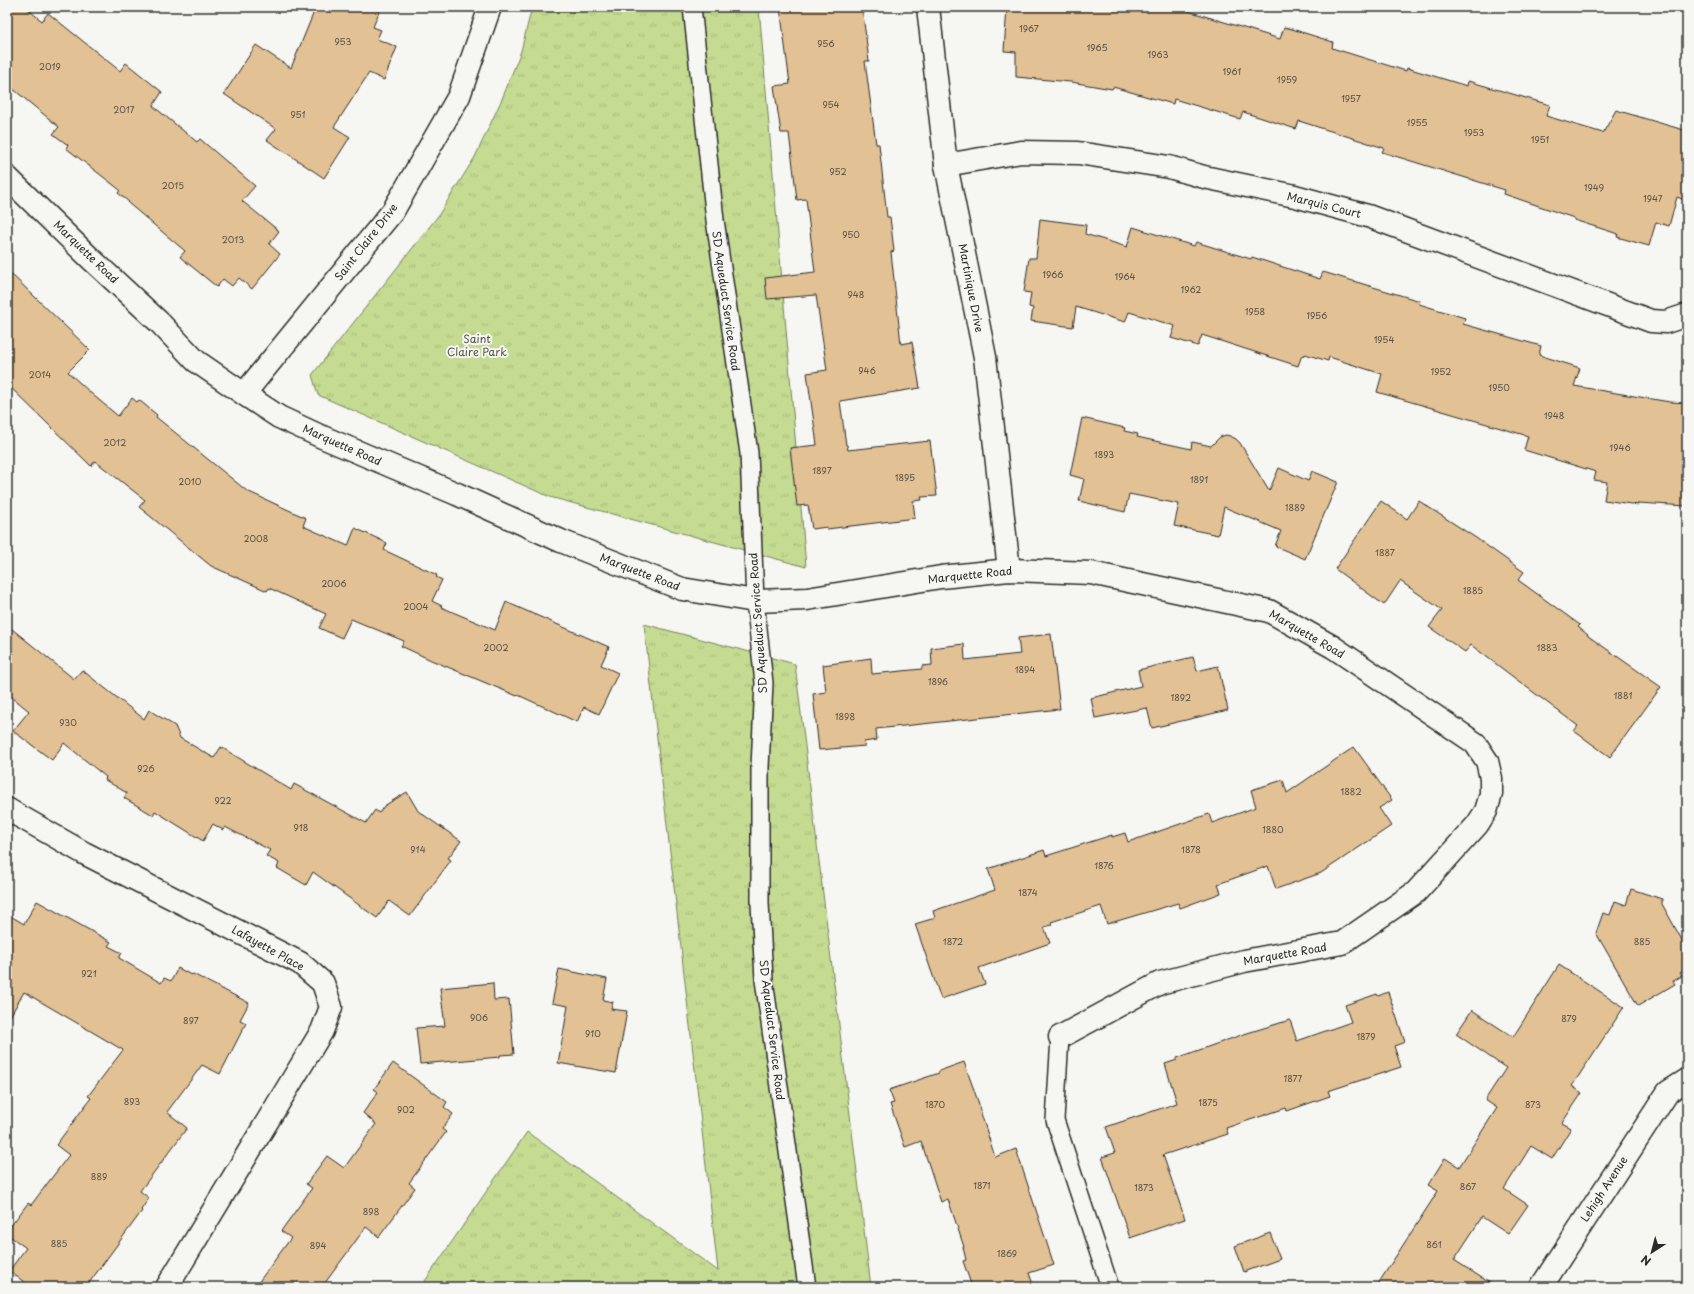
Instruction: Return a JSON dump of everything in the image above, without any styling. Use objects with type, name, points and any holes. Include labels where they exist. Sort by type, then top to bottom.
[{"type":"street","name":"Saint Claire Drive","points":[[244,394],[393,211],[459,96],[490,7]]},
{"type":"street","name":"Martinique Drive","points":[[928,7],[946,165],[985,357],[1008,570]]},
{"type":"street","name":"Marquis Court","points":[[946,165],[1021,152],[1078,153],[1169,166],[1204,177],[1295,196],[1368,216],[1651,321],[1666,322],[1687,316]]},
{"type":"street","name":"Marquette Road","points":[[7,176],[90,258],[160,323],[196,361],[279,417],[561,541],[682,589],[755,601],[807,598],[941,577],[1008,570],[1091,573],[1269,611],[1334,647],[1475,743],[1486,762],[1491,778],[1491,794],[1486,811],[1477,825],[1416,892],[1342,943],[1244,961],[1160,983],[1060,1037]]},
{"type":"street","name":"Lafayette Place","points":[[7,809],[84,853],[300,963],[323,983],[331,1006],[322,1031],[168,1287]]},
{"type":"street","name":"Lehigh Avenue","points":[[1541,1287],[1668,1092],[1687,1080]]},
{"type":"lane","name":"SD Aqueduct Service Road","points":[[692,7],[714,220],[749,453],[755,601],[764,683],[760,767],[760,888],[764,980],[807,1287]]},
{"type":"lane","points":[[1060,1037],[1055,1120],[1110,1287]]},
{"type":"green space","name":"Saint Claire Park","points":[[532,7],[759,7],[806,567],[550,497],[318,395],[312,375],[438,216],[475,157],[502,99],[521,51]]},
{"type":"green space","points":[[644,624],[795,664],[871,1287],[421,1287],[527,1132],[718,1271]]},
{"type":"building","points":[[7,7],[25,7],[42,21],[48,13],[120,71],[126,63],[162,92],[153,106],[197,142],[200,139],[255,186],[242,201],[279,231],[269,244],[280,254],[252,289],[239,278],[232,286],[223,279],[217,287],[180,257],[185,251],[128,203],[129,202],[118,193],[120,190],[66,148],[68,145],[53,134],[59,127],[7,84]]},
{"type":"building","points":[[316,7],[381,7],[373,27],[381,30],[377,39],[397,47],[384,80],[369,73],[334,127],[350,137],[324,178],[267,140],[276,129],[224,94],[256,45],[291,68]]},
{"type":"building","points":[[780,7],[862,7],[869,61],[865,61],[876,144],[879,144],[887,217],[890,217],[894,251],[891,252],[901,344],[912,342],[920,388],[840,401],[848,450],[930,441],[937,496],[921,497],[922,500],[913,501],[915,518],[827,529],[827,527],[812,529],[808,505],[797,506],[790,448],[817,445],[807,373],[827,370],[816,295],[767,299],[765,278],[815,272],[806,199],[797,200],[789,133],[781,133],[774,86],[790,84]]},
{"type":"building","points":[[1007,7],[1175,7],[1280,39],[1284,27],[1292,29],[1333,42],[1332,48],[1406,71],[1407,68],[1467,86],[1468,81],[1550,105],[1546,116],[1603,133],[1616,110],[1687,131],[1687,201],[1677,197],[1669,226],[1656,222],[1649,246],[1617,237],[1618,234],[1574,220],[1574,218],[1504,194],[1505,190],[1382,152],[1384,148],[1299,121],[1296,129],[1243,112],[1240,119],[1174,99],[1173,104],[1113,87],[1112,89],[1071,82],[1016,77],[1016,52],[1004,51]]},
{"type":"building","points":[[1040,219],[1086,225],[1085,234],[1127,247],[1133,227],[1194,246],[1196,242],[1251,259],[1252,257],[1320,279],[1323,272],[1420,301],[1419,304],[1465,318],[1463,324],[1541,346],[1539,355],[1580,368],[1574,386],[1670,402],[1687,403],[1687,506],[1638,503],[1638,505],[1604,500],[1607,482],[1594,480],[1596,472],[1524,450],[1528,436],[1377,392],[1382,374],[1329,357],[1328,361],[1305,354],[1304,356],[1302,355],[1298,366],[1202,335],[1198,346],[1171,338],[1175,326],[1129,312],[1125,322],[1076,307],[1073,327],[1031,321],[1033,308],[1029,307],[1031,293],[1024,292],[1029,258],[1036,258]]},
{"type":"building","points":[[7,270],[90,350],[68,372],[118,416],[132,398],[137,402],[139,400],[157,415],[156,417],[247,491],[306,518],[303,526],[348,546],[355,528],[387,543],[384,550],[437,575],[436,577],[442,580],[432,601],[442,606],[441,607],[495,630],[506,602],[609,647],[601,665],[618,673],[599,714],[584,707],[577,722],[518,695],[517,696],[431,660],[401,646],[404,641],[351,619],[342,638],[319,628],[326,614],[269,588],[267,591],[211,566],[139,507],[145,500],[95,461],[91,466],[7,384]]},
{"type":"building","points":[[1082,418],[1125,428],[1124,431],[1138,434],[1137,437],[1191,449],[1192,442],[1211,446],[1220,437],[1226,435],[1230,436],[1240,443],[1269,491],[1279,468],[1308,481],[1312,471],[1338,482],[1305,559],[1275,546],[1281,531],[1224,507],[1218,535],[1174,526],[1179,504],[1129,494],[1125,512],[1079,501],[1084,479],[1070,475]]},
{"type":"building","points":[[1381,501],[1407,519],[1419,501],[1476,538],[1524,572],[1518,580],[1580,625],[1578,627],[1588,636],[1661,687],[1610,757],[1574,731],[1578,726],[1471,645],[1465,652],[1429,627],[1442,610],[1400,581],[1384,605],[1335,569]]},
{"type":"building","points":[[7,625],[74,679],[82,670],[144,719],[149,710],[175,726],[180,738],[214,758],[221,747],[291,790],[294,784],[366,823],[375,810],[379,813],[384,806],[407,792],[418,811],[461,841],[448,858],[451,860],[410,916],[389,901],[377,918],[313,872],[306,885],[277,868],[279,863],[266,856],[270,850],[225,827],[223,830],[213,824],[203,841],[155,811],[153,815],[124,798],[127,793],[105,780],[106,777],[64,743],[52,760],[13,731],[29,711],[7,693]]},
{"type":"building","points":[[1051,634],[1060,709],[876,729],[877,740],[864,742],[865,746],[819,750],[813,694],[826,692],[823,665],[871,658],[872,674],[922,669],[922,666],[932,665],[931,648],[964,644],[965,660],[1020,654],[1018,638]]},
{"type":"building","points":[[1193,657],[1197,671],[1218,666],[1228,710],[1152,728],[1147,708],[1095,718],[1091,698],[1141,686],[1138,670]]},
{"type":"building","points":[[1354,747],[1392,800],[1379,808],[1391,826],[1321,873],[1276,889],[1268,866],[1218,884],[1221,893],[1180,908],[1178,903],[1107,924],[1101,906],[1051,922],[1052,925],[1044,927],[1050,943],[979,968],[985,984],[941,999],[915,924],[935,918],[933,911],[995,890],[988,869],[1044,850],[1046,856],[1112,835],[1112,837],[1125,833],[1128,842],[1209,814],[1212,823],[1256,807],[1251,790],[1283,780],[1287,793]]},
{"type":"building","points":[[1631,889],[1662,899],[1662,904],[1687,949],[1687,969],[1680,973],[1682,976],[1673,981],[1675,984],[1638,1006],[1596,933],[1603,913],[1610,915],[1615,901],[1626,905]]},
{"type":"building","points":[[37,901],[111,942],[108,946],[122,953],[119,958],[161,983],[164,978],[171,981],[178,968],[191,975],[193,974],[249,1003],[240,1020],[246,1023],[220,1074],[202,1065],[167,1112],[187,1128],[140,1191],[149,1198],[141,1210],[142,1211],[86,1287],[31,1287],[9,1271],[26,1248],[7,1234],[7,1231],[28,1203],[31,1205],[69,1155],[56,1145],[91,1098],[88,1096],[123,1050],[24,992],[7,1022],[7,914],[24,924]]},
{"type":"building","points":[[1559,965],[1624,1007],[1572,1086],[1582,1093],[1562,1123],[1571,1128],[1552,1159],[1531,1146],[1504,1189],[1528,1205],[1508,1234],[1482,1217],[1454,1260],[1496,1287],[1376,1287],[1438,1191],[1428,1185],[1445,1158],[1459,1167],[1497,1108],[1485,1100],[1506,1068],[1456,1034],[1472,1010],[1513,1037]]},
{"type":"building","points":[[559,969],[607,979],[603,1000],[613,1002],[611,1009],[627,1011],[616,1073],[558,1063],[568,1006],[552,1003]]},
{"type":"building","points":[[493,983],[494,1000],[509,999],[514,1054],[500,1055],[500,1057],[420,1064],[416,1028],[445,1026],[440,988]]},
{"type":"building","points":[[1388,992],[1405,1042],[1394,1046],[1401,1067],[1328,1091],[1330,1096],[1287,1111],[1286,1108],[1226,1128],[1228,1134],[1163,1155],[1185,1219],[1130,1238],[1102,1157],[1115,1153],[1106,1127],[1177,1103],[1165,1064],[1177,1060],[1177,1058],[1244,1034],[1290,1020],[1297,1041],[1351,1022],[1345,1005],[1377,994],[1378,996]]},
{"type":"building","points":[[964,1062],[980,1107],[995,1157],[1016,1149],[1054,1265],[1029,1273],[1034,1287],[972,1287],[963,1261],[966,1260],[964,1247],[948,1199],[941,1202],[921,1141],[905,1147],[890,1104],[894,1103],[889,1090],[939,1073],[939,1071]]},
{"type":"building","points":[[393,1063],[447,1102],[444,1107],[453,1114],[442,1129],[446,1132],[409,1183],[415,1188],[379,1237],[366,1227],[322,1287],[255,1287],[291,1238],[281,1231],[312,1188],[306,1184],[327,1156],[344,1168],[376,1124],[363,1113],[378,1092],[374,1089]]},
{"type":"building","points":[[1270,1233],[1280,1259],[1244,1272],[1235,1246]]}]
